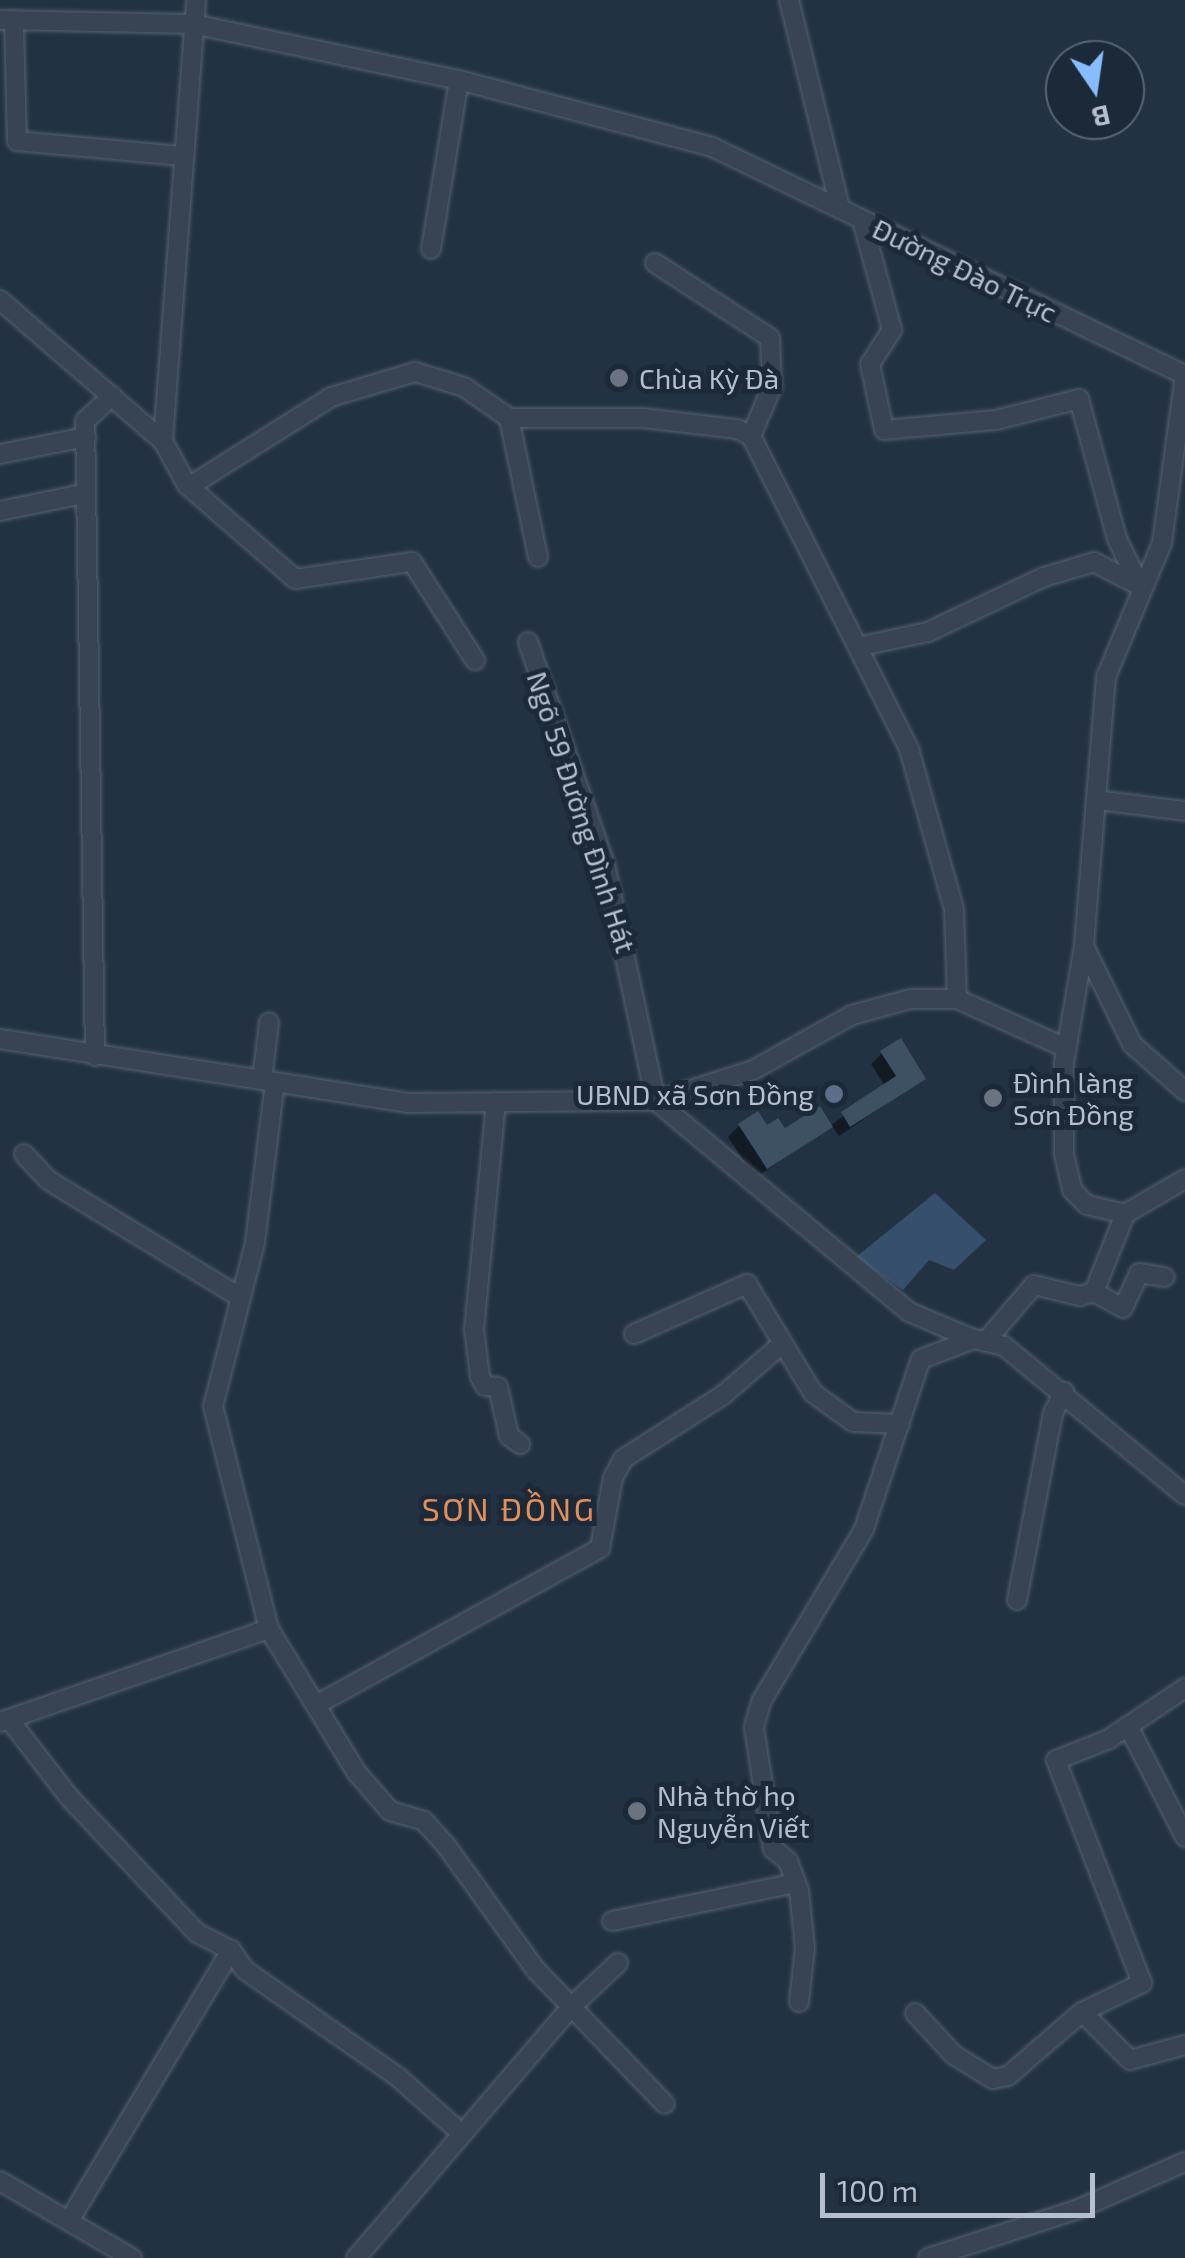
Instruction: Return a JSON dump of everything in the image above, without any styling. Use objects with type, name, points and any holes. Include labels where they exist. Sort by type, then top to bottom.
[{"type":"street","points":[[196,0],[163,441],[173,468],[295,579],[412,562],[475,660]]},
{"type":"street","points":[[789,0],[840,208]]},
{"type":"street","points":[[7,20],[17,141],[184,156]]},
{"type":"street","name":"Đường Đào Trực","points":[[7,20],[193,24],[459,80],[712,147],[1185,375],[1162,543],[1140,586],[1106,678],[1084,946],[1066,1048],[1064,1154],[1072,1190],[1087,1205],[1125,1214]]},
{"type":"street","points":[[432,249],[459,80]]},
{"type":"street","points":[[862,220],[892,330],[870,364],[884,430],[996,420],[1079,399],[1117,539],[1140,586]]},
{"type":"street","points":[[654,263],[770,338],[772,387],[751,436]]},
{"type":"street","points":[[0,300],[163,441]]},
{"type":"street","points":[[193,484],[331,397],[415,372],[464,386],[509,418],[643,418],[737,428],[751,436],[762,448],[770,485],[862,646],[922,788],[954,910],[956,999]]},
{"type":"street","points":[[94,1056],[83,494],[85,421],[112,396]]},
{"type":"street","points":[[509,418],[538,557]]},
{"type":"street","points":[[0,454],[86,436]]},
{"type":"street","points":[[0,510],[83,494]]},
{"type":"street","points":[[862,646],[928,632],[1044,576],[1094,562],[1140,586]]},
{"type":"street","name":"Ngõ 59 Đường Đình Hát","points":[[528,642],[605,864],[656,1101]]},
{"type":"street","points":[[1096,800],[1185,811]]},
{"type":"street","points":[[1084,946],[1132,1044],[1185,1091]]},
{"type":"street","points":[[0,1039],[407,1103],[656,1101],[754,1070],[869,1008],[956,999],[1066,1048]]},
{"type":"street","points":[[269,1022],[269,1081],[256,1243],[212,1406],[269,1629],[357,1773],[390,1811],[424,1821],[570,2008],[665,2104]]},
{"type":"street","points":[[656,1101],[838,1259],[908,1312],[1004,1346],[1185,1496]]},
{"type":"street","points":[[496,1102],[474,1329],[480,1376],[485,1386],[498,1387],[510,1436],[520,1444]]},
{"type":"street","points":[[24,1154],[48,1180],[241,1298]]},
{"type":"street","points":[[1094,1292],[1125,1214],[1185,1179]]},
{"type":"street","points":[[799,2002],[805,1948],[796,1883],[788,1861],[774,1849],[754,1727],[761,1702],[864,1529],[921,1359],[980,1340],[1034,1285],[1080,1296],[1094,1292],[1123,1308],[1140,1272],[1165,1278]]},
{"type":"street","points":[[634,1334],[747,1284],[814,1393],[853,1422],[900,1424]]},
{"type":"street","points":[[316,1704],[600,1548],[613,1478],[623,1459],[723,1394],[782,1344]]},
{"type":"street","points":[[1017,1600],[1052,1413],[1064,1392]]},
{"type":"street","points":[[269,1629],[4,1720],[197,1933],[231,1950],[245,1970],[399,2078],[462,2134]]},
{"type":"street","points":[[915,2012],[954,2055],[994,2079],[1025,2061],[1082,2012],[1142,1983],[1056,1760],[1128,1726],[1185,1688]]},
{"type":"street","points":[[1128,1726],[1185,1837]]},
{"type":"street","points":[[612,1921],[796,1883]]},
{"type":"street","points":[[69,2221],[231,1950]]},
{"type":"street","points":[[356,2258],[570,2008],[618,1963]]},
{"type":"street","points":[[1082,2012],[1130,2060],[1185,2044]]},
{"type":"street","points":[[928,2258],[1076,2210],[1185,2162]]},
{"type":"street","points":[[0,2181],[132,2258]]},
{"type":"water","points":[[935,1193],[986,1240],[954,1270],[929,1260],[903,1290],[856,1257]]},
{"type":"building","points":[[901,1038],[926,1079],[850,1127],[841,1112],[896,1076],[880,1051]]},
{"type":"building","points":[[820,1106],[833,1127],[767,1169],[738,1124],[758,1111],[767,1125],[778,1118],[785,1128]]},
{"type":"place","name":"Chùa Kỳ Đà","points":[[619,378]]},
{"type":"place","name":"UBND xã Sơn Đồng","points":[[834,1094]]},
{"type":"place","name":"Đình làng Sơn Đồng","points":[[993,1098]]},
{"type":"place","name":"Nhà thờ họ Nguyễn Viết","points":[[637,1811]]},
{"type":"district","name":"SƠN ĐỒNG","points":[[509,1508]]}]
